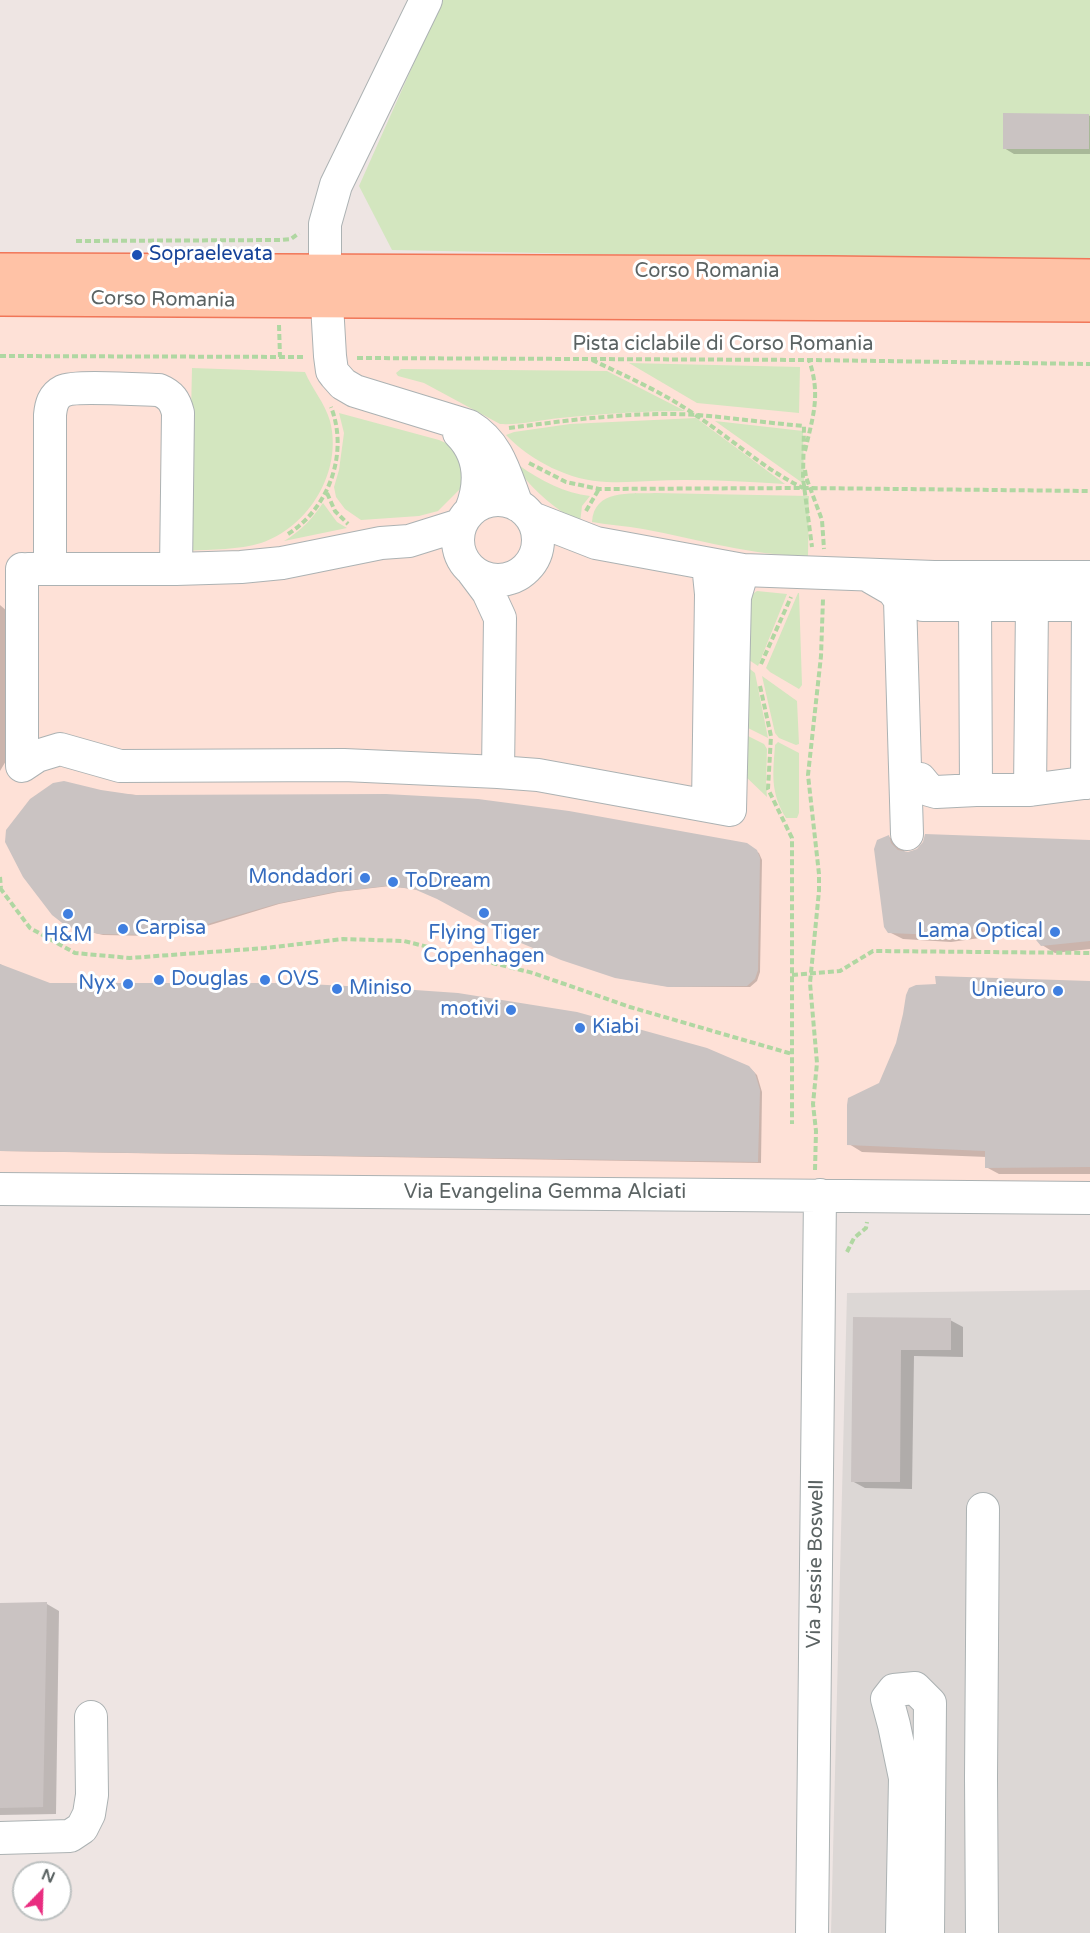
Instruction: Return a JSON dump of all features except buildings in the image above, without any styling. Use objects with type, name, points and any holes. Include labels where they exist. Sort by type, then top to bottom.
[{"type":"main road","name":"Corso Romania","points":[[0,270],[325,286],[1090,305]]},
{"type":"main road","name":"Corso Romania","points":[[0,299],[325,286],[1090,276]]},
{"type":"street","points":[[426,0],[336,185],[325,224],[325,286],[332,371],[343,384],[361,393],[469,426],[487,439],[495,450],[538,537],[538,547],[516,597],[500,618]]},
{"type":"street","points":[[176,569],[178,413],[176,403],[168,394],[159,390],[70,389],[56,396],[51,404],[24,569],[21,766],[37,756],[60,748],[120,766],[344,765],[498,772],[538,775],[730,810],[735,597],[743,570]]},
{"type":"street","points":[[445,420],[466,441],[475,455],[479,468],[475,500],[457,538],[459,551],[488,592],[500,618],[498,772]]},
{"type":"street","points":[[24,569],[227,568],[282,562],[381,543],[409,541],[466,518],[477,505],[489,500],[502,500],[524,511],[590,531],[708,564],[743,570],[867,575],[975,605],[1032,605],[1089,596]]},
{"type":"street","points":[[409,541],[469,567],[485,578],[497,580],[510,579],[543,555],[590,531]]},
{"type":"street","points":[[708,564],[711,594],[708,806]]},
{"type":"street","points":[[867,575],[893,590],[900,600],[914,834],[920,779],[921,614],[929,591]]},
{"type":"street","points":[[929,591],[1089,596]]},
{"type":"street","points":[[920,779],[929,790],[936,792],[976,789],[1030,790],[1088,783],[1089,596]]},
{"type":"street","points":[[975,605],[976,789]]},
{"type":"street","points":[[1030,790],[1032,605]]},
{"type":"street","name":"Via Evangelina Gemma Alciati","points":[[0,1189],[1090,1197]]},
{"type":"street","name":"Via Jessie Boswell","points":[[812,1933],[817,1195]]},
{"type":"street","points":[[982,1933],[983,1509]]},
{"type":"street","points":[[902,1933],[905,1778],[887,1699],[894,1690],[915,1688],[930,1703],[928,1933]]},
{"type":"street","points":[[0,1838],[70,1836],[82,1828],[89,1814],[92,1795],[91,1717]]},
{"type":"path","points":[[70,241],[280,240]]},
{"type":"path","points":[[0,356],[280,357]]},
{"type":"path","points":[[305,357],[308,367]]},
{"type":"path","name":"Pista ciclabile di Corso Romania","points":[[356,358],[1090,364]]},
{"type":"path","points":[[588,359],[652,389],[696,415],[783,478],[804,488]]},
{"type":"path","points":[[809,360],[816,388],[812,426],[804,459],[806,477],[822,520],[824,552]]},
{"type":"path","points":[[285,536],[295,530],[314,511],[327,492],[336,459],[338,441],[337,423],[329,403]]},
{"type":"path","points":[[498,429],[567,420],[696,415],[804,426],[804,488],[813,551]]},
{"type":"path","points":[[525,460],[566,482],[599,489],[804,488],[1090,491]]},
{"type":"path","points":[[590,531],[587,507],[599,489]]},
{"type":"path","points":[[760,666],[795,589]]},
{"type":"path","points":[[817,1195],[816,1131],[813,1104],[817,1063],[810,975],[819,883],[819,859],[813,827],[808,774],[821,656],[823,597]]},
{"type":"path","points":[[758,676],[771,736],[768,789],[792,838],[792,1124]]},
{"type":"path","points":[[0,878],[0,889],[30,928],[75,953],[130,958],[266,948],[343,939],[404,941],[533,973],[630,1007],[792,1054]]},
{"type":"path","points":[[792,975],[840,971],[873,951],[1090,953]]},
{"type":"shaded area","points":[[0,299],[1090,305],[1090,1199],[0,1189]]},
{"type":"shaded area","points":[[1090,1290],[1090,1933],[831,1933],[847,1293]]},
{"type":"green space","points":[[442,0],[1090,0],[1090,264],[392,250],[359,186]]},
{"type":"green space","points":[[629,363],[800,367],[799,413],[697,403]]},
{"type":"green space","points":[[192,368],[305,372],[325,408],[333,440],[327,477],[307,511],[294,524],[261,543],[244,547],[188,551]]},
{"type":"green space","points":[[401,369],[607,371],[685,411],[607,414],[500,424],[424,383],[398,376],[396,373]]},
{"type":"green space","points":[[339,413],[439,440],[455,447],[463,455],[463,486],[438,511],[419,516],[361,520],[345,509],[336,497],[334,487],[339,470],[344,433]]},
{"type":"green space","points":[[696,418],[785,484],[697,480],[593,481],[552,468],[527,453],[506,435],[570,424]]},
{"type":"green space","points":[[715,421],[803,431],[804,484]]},
{"type":"green space","points":[[520,466],[554,486],[590,496],[582,506],[580,523],[539,493],[519,471]]},
{"type":"green space","points":[[625,494],[809,496],[808,556],[746,550],[643,529],[592,522],[594,511],[606,499]]},
{"type":"green space","points":[[323,503],[337,522],[347,528],[284,541],[306,524]]},
{"type":"green space","points":[[757,591],[787,594],[758,666],[746,658],[748,597]]},
{"type":"green space","points":[[798,593],[802,685],[799,689],[766,668]]},
{"type":"green space","points":[[746,666],[755,673],[768,738],[744,726]]},
{"type":"green space","points":[[762,676],[797,701],[799,744],[796,745],[779,738],[775,733]]},
{"type":"green space","points":[[744,734],[764,744],[767,749],[767,797],[743,774]]},
{"type":"green space","points":[[778,742],[799,753],[799,813],[797,818],[786,818],[777,800],[774,765],[775,745]]},
{"type":"place","name":"Sopraelevata","points":[[137,255]]},
{"type":"place","name":"Mondadori","points":[[365,878]]},
{"type":"place","name":"ToDream","points":[[393,882]]},
{"type":"place","name":"Flying Tiger Copenhagen","points":[[484,913]]},
{"type":"place","name":"H&M","points":[[68,914]]},
{"type":"place","name":"Carpisa","points":[[123,929]]},
{"type":"place","name":"Lama Optical","points":[[1055,932]]},
{"type":"place","name":"Douglas","points":[[159,980]]},
{"type":"place","name":"OVS","points":[[265,980]]},
{"type":"place","name":"Nyx","points":[[128,984]]},
{"type":"place","name":"Miniso","points":[[337,989]]},
{"type":"place","name":"Unieuro","points":[[1058,991]]},
{"type":"place","name":"motivi","points":[[511,1010]]},
{"type":"place","name":"Kiabi","points":[[580,1028]]}]
